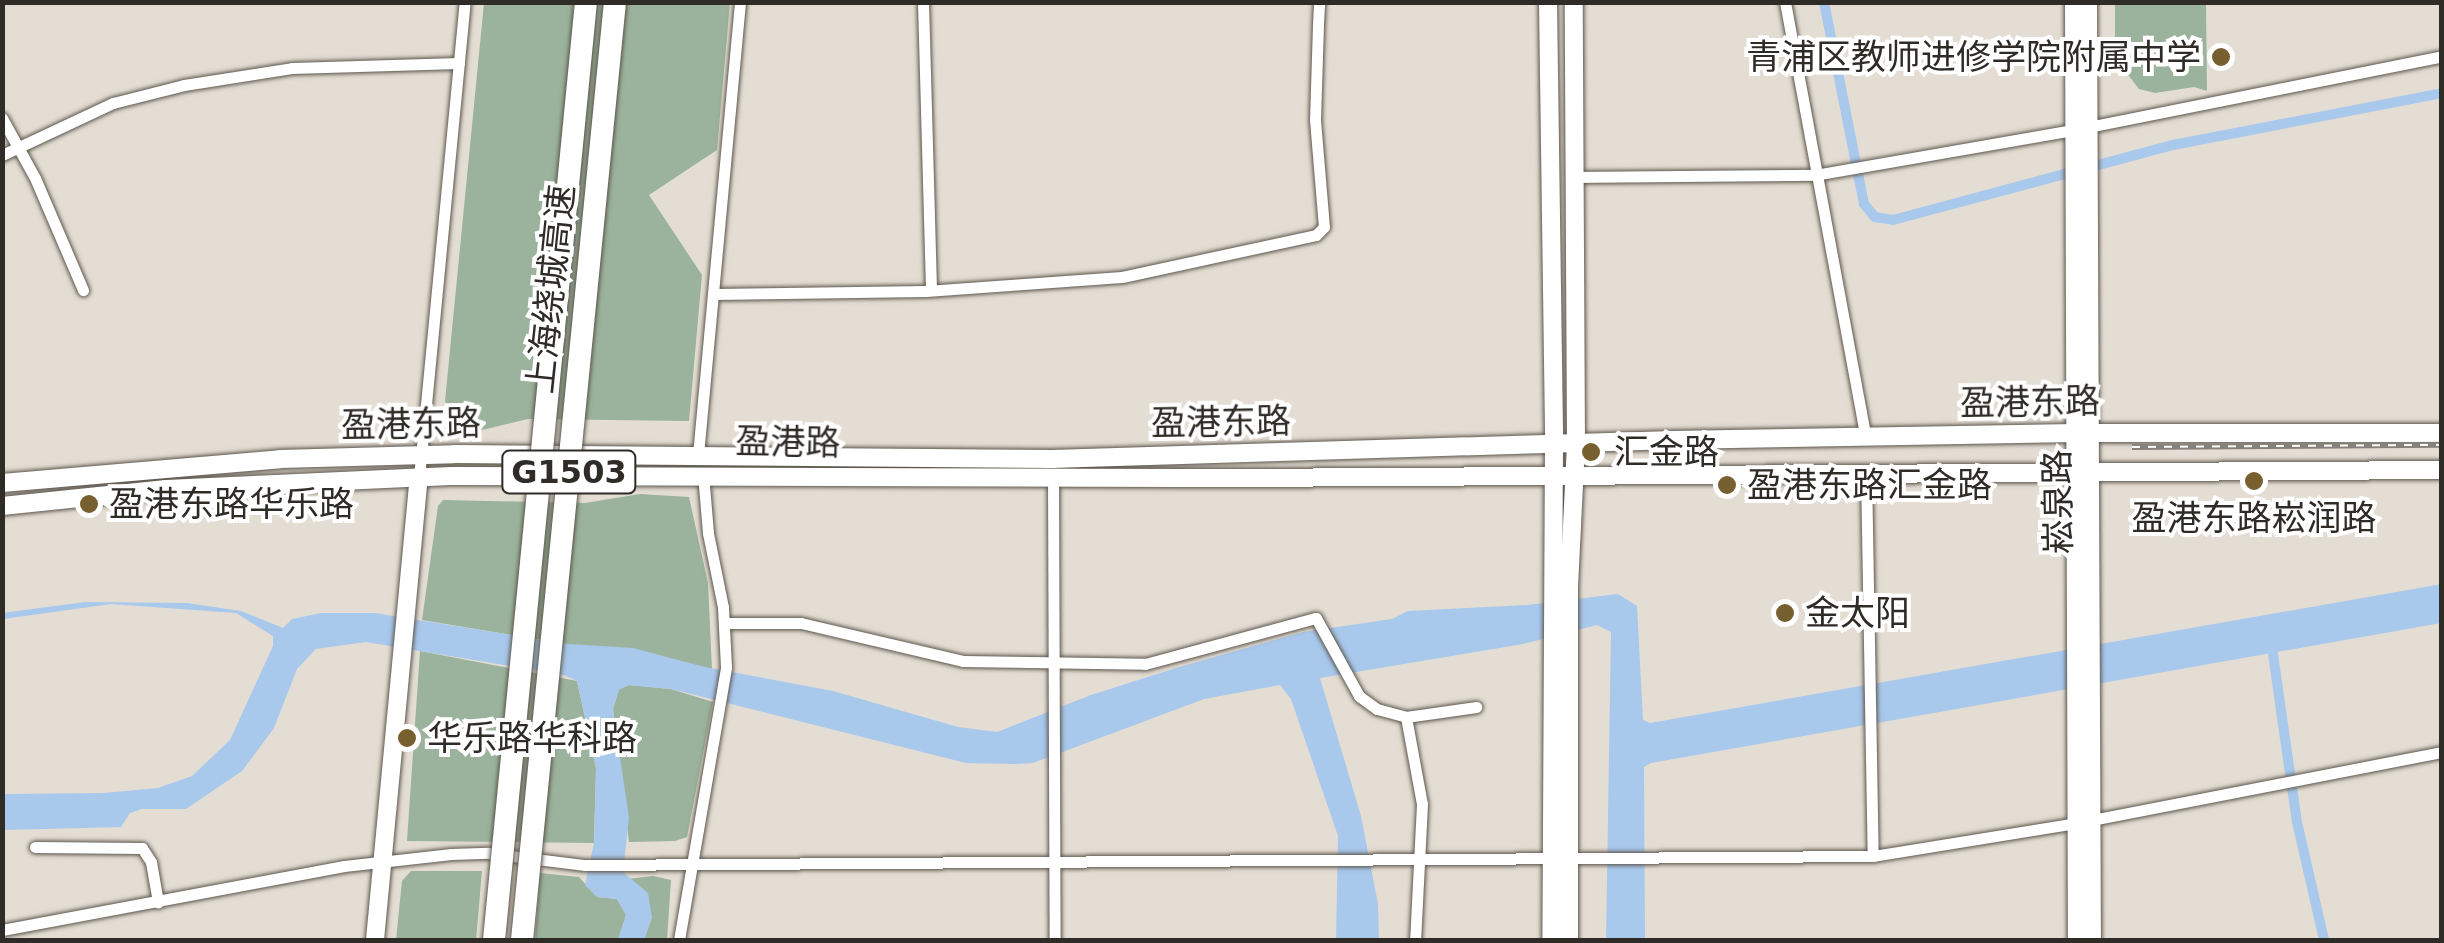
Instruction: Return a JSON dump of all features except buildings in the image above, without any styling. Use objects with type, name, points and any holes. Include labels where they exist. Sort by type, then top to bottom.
[{"type":"highway","name":"上海绕城高速","points":[[494,940],[586,2]]},
{"type":"highway","name":"上海绕城高速","points":[[522,940],[615,2]]},
{"type":"main road","points":[[1548,2],[1554,474],[1560,589],[1560,856],[1569,940]]},
{"type":"main road","points":[[1560,589],[1576,442],[1574,2]]},
{"type":"main road","name":"崧泉路","points":[[2074,2],[2081,129]]},
{"type":"main road","name":"崧泉路","points":[[2076,940],[2084,821],[2080,159],[2088,2]]},
{"type":"main road","name":"盈港东路","points":[[2,483],[262,460],[421,456],[698,454],[1053,468],[1576,442],[2081,433],[2442,433]]},
{"type":"main road","name":"盈港路","points":[[2,506],[166,488],[418,478],[1053,468],[1575,473]]},
{"type":"main road","name":"盈港东路","points":[[1575,473],[2442,470]]},
{"type":"main road","points":[[375,940],[418,478]]},
{"type":"main road","name":"崧泉路","points":[[2084,821],[2092,940]]},
{"type":"main road","points":[[1551,940],[1560,856]]},
{"type":"street","points":[[418,478],[465,2]]},
{"type":"street","points":[[698,454],[740,2]]},
{"type":"street","points":[[923,2],[931,288]]},
{"type":"street","points":[[714,294],[931,288],[1122,277],[1316,235],[1324,227],[1316,120],[1319,2]]},
{"type":"street","points":[[1785,2],[1866,439]]},
{"type":"street","points":[[1574,177],[1815,174],[2081,129],[2442,56]]},
{"type":"street","points":[[2,155],[114,102],[184,85],[292,68],[459,63]]},
{"type":"street","points":[[2,118],[83,290]]},
{"type":"street","points":[[1053,468],[1054,940]]},
{"type":"street","points":[[1866,471],[1874,856]]},
{"type":"street","points":[[678,940],[688,865],[721,710],[726,666],[704,474]]},
{"type":"street","points":[[724,623],[802,623],[963,661],[1145,664],[1316,618],[1358,696],[1377,709],[1406,716],[1476,707]]},
{"type":"street","points":[[1406,716],[1422,804],[1415,940]]},
{"type":"street","points":[[2,930],[344,866],[488,852],[585,865],[1054,858],[1874,856],[2084,821],[2442,752]]},
{"type":"street","points":[[35,848],[142,848],[151,862],[158,902]]},
{"type":"green space","points":[[484,3],[730,3],[717,150],[649,195],[702,275],[689,421],[528,419],[478,431],[452,424],[445,401]]},
{"type":"green space","points":[[2115,3],[2206,3],[2207,91],[2194,87],[2155,93],[2139,89],[2115,58]]},
{"type":"green space","points":[[640,494],[689,497],[708,583],[712,669],[422,620],[438,506],[443,500],[585,503]]},
{"type":"green space","points":[[420,651],[577,681],[596,768],[594,843],[407,841]]},
{"type":"green space","points":[[629,685],[671,689],[713,702],[687,837],[629,842],[613,709],[619,689]]},
{"type":"green space","points":[[411,871],[482,871],[476,940],[396,940],[402,881]]},
{"type":"green space","points":[[540,873],[579,877],[597,897],[617,899],[626,915],[618,940],[535,940]]},
{"type":"green space","points":[[653,876],[671,880],[667,940],[644,940],[652,917],[627,879]]},
{"type":"water","points":[[2442,584],[2441,623],[1651,763],[1644,767],[1645,940],[1606,940],[1611,632],[1597,625],[1523,644],[1320,678],[1361,816],[1378,904],[1379,940],[1336,940],[1338,836],[1291,699],[1280,685],[1204,699],[1033,763],[1014,764],[966,763],[671,689],[628,685],[619,690],[613,709],[629,818],[623,872],[648,893],[652,917],[644,940],[618,940],[626,915],[617,899],[597,897],[585,885],[594,843],[596,768],[577,681],[564,675],[366,642],[316,649],[297,669],[274,728],[242,771],[186,809],[142,809],[130,813],[121,827],[3,830],[3,794],[158,788],[192,776],[230,740],[273,646],[273,636],[236,613],[111,604],[3,619],[2,613],[85,602],[187,603],[241,611],[283,628],[292,619],[321,613],[375,613],[568,644],[633,648],[705,667],[833,691],[958,727],[997,732],[1091,695],[1176,668],[1303,632],[1392,619],[1408,611],[1527,605],[1618,594],[1637,606],[1643,720],[1650,723]]},
{"type":"waterway","points":[[1824,2],[1864,204],[1875,217],[1893,220],[2173,145],[2442,93]]},
{"type":"waterway","points":[[2271,640],[2297,822],[2324,940]]},
{"type":"railway","points":[[2132,447],[2442,445]]},
{"type":"place","name":"青浦区教师进修学院附属中学","points":[[2221,57]]},
{"type":"place","name":"汇金路","points":[[1591,452]]},
{"type":"place","name":"盈港东路崧润路","points":[[2254,481]]},
{"type":"place","name":"盈港东路汇金路","points":[[1727,485]]},
{"type":"place","name":"盈港东路华乐路","points":[[89,504]]},
{"type":"place","name":"金太阳","points":[[1785,613]]},
{"type":"place","name":"华乐路华科路","points":[[407,738]]}]
